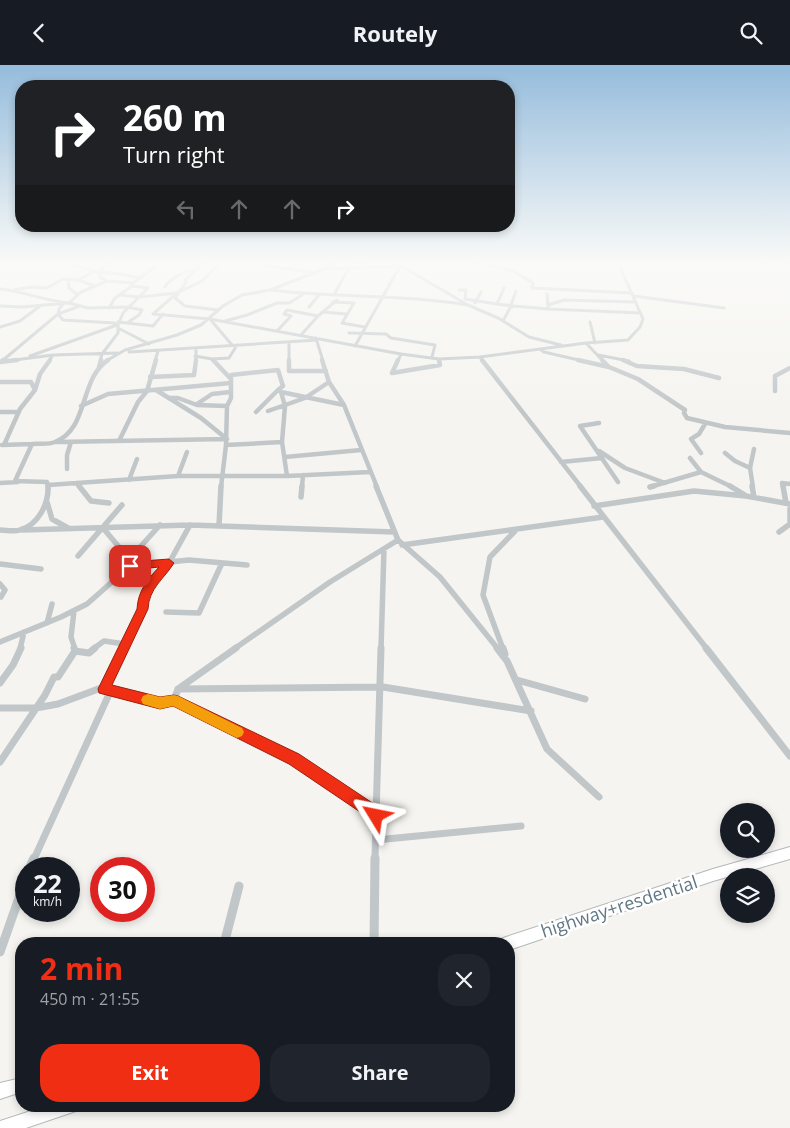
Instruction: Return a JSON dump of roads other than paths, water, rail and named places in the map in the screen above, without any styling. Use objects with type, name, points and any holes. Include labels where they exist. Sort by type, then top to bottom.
[{"type":"highway","name":"highway+resdential","points":[[515,941],[713,875],[790,853]]},
{"type":"highway","points":[[0,1091],[15,1087]]},
{"type":"highway","points":[[2,1128],[52,1112]]},
{"type":"street","points":[[1,326],[14,324],[30,313]]},
{"type":"street","points":[[0,362],[26,339],[63,313]]},
{"type":"street","points":[[55,442],[69,434],[89,384],[99,367],[102,354],[116,337],[118,324],[124,313]]},
{"type":"street","points":[[127,323],[140,313]]},
{"type":"street","points":[[155,313],[153,314],[210,319],[355,346],[439,359],[480,357],[564,345],[628,340],[640,327],[643,319],[640,313],[634,313]]},
{"type":"street","points":[[99,367],[120,353],[191,330],[210,319],[216,313]]},
{"type":"street","points":[[222,321],[253,313]]},
{"type":"street","points":[[277,331],[291,316],[284,314],[285,313]]},
{"type":"street","points":[[300,313],[318,316]]},
{"type":"street","points":[[300,335],[322,313]]},
{"type":"street","points":[[330,313],[346,314],[342,323],[365,327]]},
{"type":"street","points":[[355,346],[374,313]]},
{"type":"street","points":[[486,313],[529,337],[564,345]]},
{"type":"street","points":[[503,321],[508,313]]},
{"type":"street","points":[[58,315],[63,320],[68,321],[127,323],[152,326],[163,314]]},
{"type":"street","points":[[210,319],[232,345]]},
{"type":"street","points":[[590,322],[595,343]]},
{"type":"street","points":[[118,324],[149,344]]},
{"type":"street","points":[[21,359],[118,324]]},
{"type":"street","points":[[349,333],[386,334],[391,338],[435,345],[432,357]]},
{"type":"street","points":[[0,362],[53,355],[158,351],[316,339]]},
{"type":"street","points":[[316,339],[329,382],[344,405],[400,543],[440,577],[507,661]]},
{"type":"street","points":[[289,342],[289,371],[326,371]]},
{"type":"street","points":[[586,343],[608,367]]},
{"type":"street","points":[[195,356],[212,359],[229,357],[237,345]]},
{"type":"street","points":[[150,377],[194,375],[196,348]]},
{"type":"street","points":[[540,349],[544,352],[577,361],[608,367],[638,379],[685,410],[684,413],[687,418],[705,424],[790,433]]},
{"type":"street","points":[[119,441],[138,402],[147,391],[158,351]]},
{"type":"street","points":[[401,354],[392,373],[440,365],[439,359]]},
{"type":"street","points":[[53,355],[40,373],[35,390],[20,409],[2,445],[119,441],[282,442]]},
{"type":"street","points":[[598,355],[629,361],[637,366],[684,369],[719,378]]},
{"type":"street","points":[[480,357],[790,756]]},
{"type":"street","points":[[212,359],[231,381]]},
{"type":"street","points":[[775,391],[775,376],[790,368]]},
{"type":"street","points":[[219,526],[221,477],[227,442],[227,406],[231,398],[231,375],[278,370],[283,386],[256,412]]},
{"type":"street","points":[[81,406],[108,394],[231,381]]},
{"type":"street","points":[[0,382],[31,382],[35,390]]},
{"type":"street","points":[[268,411],[306,397],[329,382]]},
{"type":"street","points":[[178,398],[182,386]]},
{"type":"street","points":[[156,390],[201,418],[227,442]]},
{"type":"street","points":[[279,391],[344,405]]},
{"type":"street","points":[[279,391],[285,406],[282,442],[287,476]]},
{"type":"street","points":[[196,405],[212,394],[230,392]]},
{"type":"street","points":[[168,398],[178,398],[196,405],[227,406]]},
{"type":"street","points":[[0,412],[19,412]]},
{"type":"street","points":[[599,423],[580,426],[618,481]]},
{"type":"street","points":[[701,453],[691,439],[699,434],[705,424]]},
{"type":"street","points":[[67,469],[67,455],[72,442]]},
{"type":"street","points":[[32,444],[15,481],[47,482],[48,485],[178,476],[287,476],[370,472]]},
{"type":"street","points":[[754,449],[750,468],[754,497]]},
{"type":"street","points":[[285,457],[361,450]]},
{"type":"street","points":[[596,450],[625,468],[664,483]]},
{"type":"street","points":[[178,476],[187,452]]},
{"type":"street","points":[[725,453],[735,461],[750,468]]},
{"type":"street","points":[[561,462],[602,458]]},
{"type":"street","points":[[690,458],[701,472],[721,480],[746,496]]},
{"type":"street","points":[[129,480],[137,459]]},
{"type":"street","points":[[650,487],[701,472]]},
{"type":"street","points":[[301,497],[303,475]]},
{"type":"street","points":[[0,483],[24,481]]},
{"type":"street","points":[[77,483],[90,501],[109,503]]},
{"type":"street","points":[[594,506],[694,491],[754,497],[788,504],[782,483],[790,484]]},
{"type":"street","points":[[48,485],[47,502],[52,519],[68,528]]},
{"type":"street","points":[[18,531],[31,524],[47,502]]},
{"type":"street","points":[[78,556],[122,505]]},
{"type":"street","points":[[779,532],[790,524],[790,509]]},
{"type":"street","points":[[174,701],[178,689],[330,582],[384,549],[400,543],[516,530],[603,517]]},
{"type":"street","points":[[130,566],[132,556],[160,525]]},
{"type":"street","points":[[1,531],[190,525],[394,532]]},
{"type":"street","points":[[35,857],[108,689],[125,644],[142,609],[143,599],[149,586],[169,563],[190,525]]},
{"type":"street","points":[[102,529],[119,547],[132,556]]},
{"type":"street","points":[[516,530],[490,557],[482,595],[507,661],[547,749],[599,797]]},
{"type":"street","points":[[374,937],[384,549]]},
{"type":"street","points":[[0,642],[74,611],[87,603],[130,566],[189,560],[247,565]]},
{"type":"street","points":[[166,612],[199,613],[222,563]]},
{"type":"street","points":[[0,564],[41,569]]},
{"type":"street","points":[[0,584],[5,590],[1,597]]},
{"type":"street","points":[[47,623],[52,604]]},
{"type":"street","points":[[0,762],[54,677],[58,677],[74,651],[71,637],[74,611]]},
{"type":"street","points":[[0,683],[18,657],[22,648],[24,633]]},
{"type":"street","points":[[74,651],[89,653],[104,641],[125,644]]},
{"type":"street","points":[[517,680],[585,699]]},
{"type":"street","points":[[178,689],[380,687],[531,711]]},
{"type":"street","points":[[0,707],[36,708],[58,704],[101,688],[160,703],[174,701],[294,759],[376,816]]},
{"type":"street","points":[[376,840],[521,825]]},
{"type":"street","points":[[226,937],[238,886]]},
{"type":"street","points":[[0,952],[15,909]]}]
